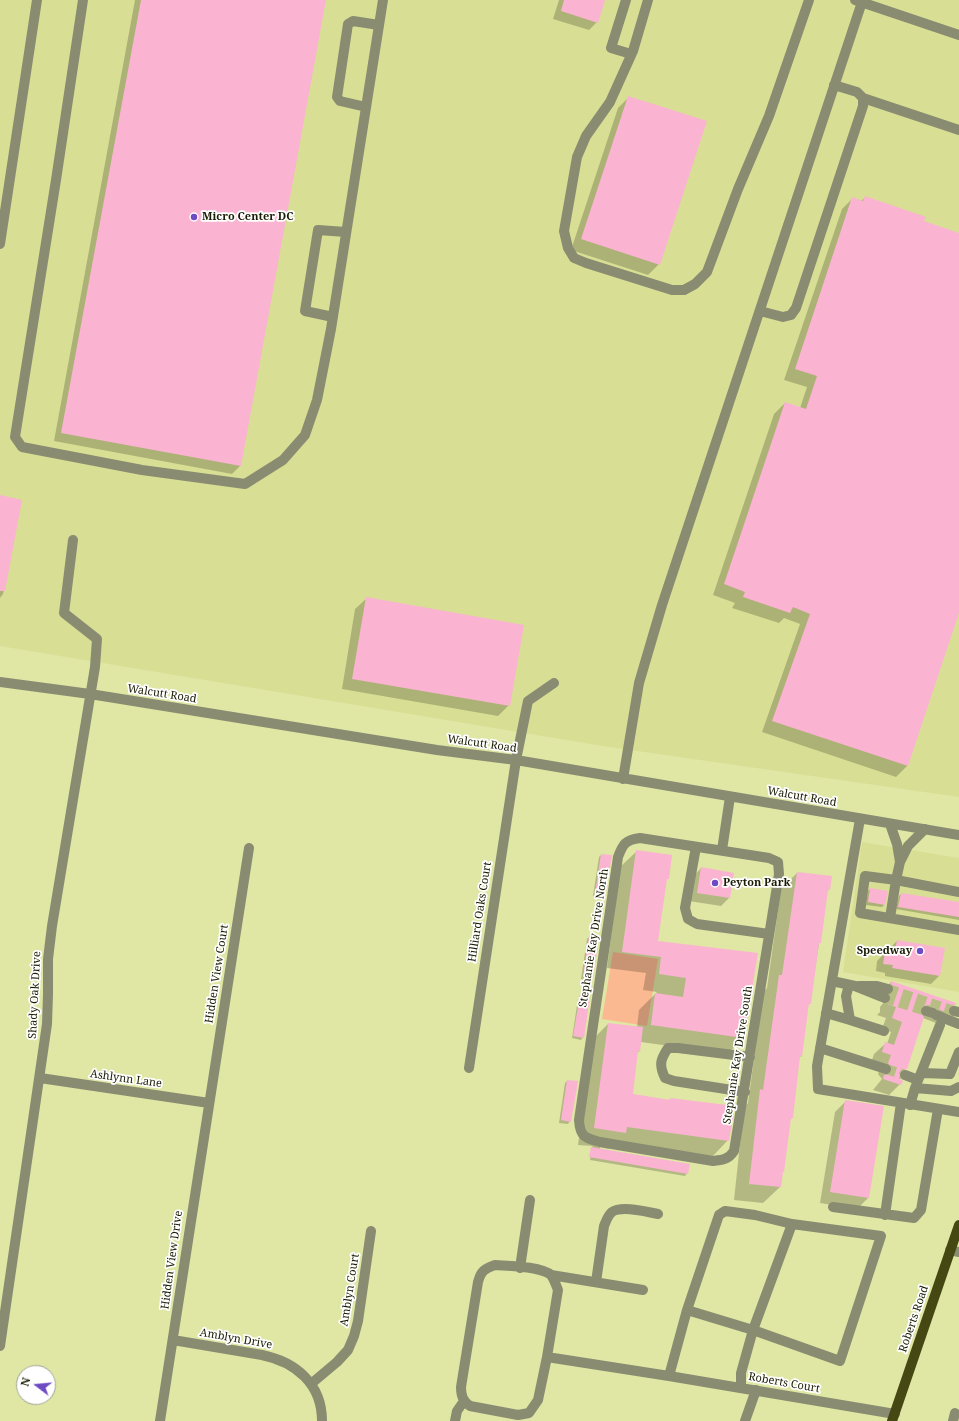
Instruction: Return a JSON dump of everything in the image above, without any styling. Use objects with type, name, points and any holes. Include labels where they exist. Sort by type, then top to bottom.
[{"type":"main road","name":"Roberts Road","points":[[893,1417],[955,1251],[959,1225]]},
{"type":"street","points":[[0,244],[37,0]]},
{"type":"street","points":[[84,0],[15,437],[22,447],[142,470],[245,484],[283,460],[305,435],[317,400],[333,317],[384,0]]},
{"type":"street","points":[[626,0],[611,48],[631,54]]},
{"type":"street","points":[[648,0],[631,54],[610,102],[586,136],[577,157],[564,231],[568,248],[574,258],[672,290],[684,290],[695,284],[706,272],[738,190],[770,116],[809,0]]},
{"type":"street","points":[[623,779],[638,683],[662,605],[834,85],[858,1],[959,35]]},
{"type":"street","points":[[366,107],[340,101],[337,97],[348,24],[353,21],[379,24]]},
{"type":"street","points":[[834,85],[857,92],[863,98],[959,130]]},
{"type":"street","points":[[760,311],[783,317],[792,316],[796,308],[863,106],[863,98]]},
{"type":"street","points":[[333,317],[305,311],[306,304],[318,230],[346,232]]},
{"type":"street","name":"Shady Oak Drive","points":[[0,1346],[47,1024],[48,959],[52,926],[95,667],[97,639],[64,613],[73,540]]},
{"type":"street","name":"Walcutt Road","points":[[0,682],[90,694],[430,749],[516,760],[959,835]]},
{"type":"street","name":"Hilliard Oaks Court","points":[[469,1068],[516,760],[528,701],[554,683]]},
{"type":"street","points":[[722,850],[730,797]]},
{"type":"street","points":[[860,819],[817,1066],[818,1089],[959,1112]]},
{"type":"street","points":[[890,824],[897,844],[900,862]]},
{"type":"street","points":[[890,918],[900,862],[908,846],[925,829]]},
{"type":"street","name":"Stephanie Kay Drive North","points":[[583,1135],[580,1130],[579,1120],[618,858],[622,847],[630,839],[640,838],[722,850]]},
{"type":"street","points":[[696,846],[685,908],[688,919],[697,924],[769,934]]},
{"type":"street","name":"Hidden View Court","points":[[209,1103],[249,848]]},
{"type":"street","name":"Stephanie Kay Drive South","points":[[583,1135],[588,1139],[600,1142],[713,1161],[725,1160],[734,1152],[745,1092],[779,874],[778,862],[770,858],[722,850]]},
{"type":"street","points":[[959,892],[866,876],[860,913],[959,930]]},
{"type":"street","points":[[832,981],[887,994]]},
{"type":"street","points":[[850,1020],[846,996],[852,985]]},
{"type":"street","points":[[932,1013],[959,1024]]},
{"type":"street","points":[[826,1014],[884,1031]]},
{"type":"street","points":[[885,1215],[905,1104],[918,1080],[940,1024]]},
{"type":"street","points":[[745,1092],[674,1081],[664,1078],[660,1062],[668,1048],[750,1057]]},
{"type":"street","points":[[820,1048],[886,1069]]},
{"type":"street","points":[[918,1080],[950,1074],[959,1052]]},
{"type":"street","points":[[904,1075],[951,1091],[959,1087]]},
{"type":"street","name":"Ashlynn Lane","points":[[40,1078],[209,1103]]},
{"type":"street","name":"Hidden View Drive","points":[[160,1421],[209,1103]]},
{"type":"street","points":[[834,1207],[914,1218],[921,1210],[938,1109]]},
{"type":"street","points":[[520,1268],[530,1200]]},
{"type":"street","points":[[596,1282],[604,1226],[607,1218],[613,1211],[629,1209],[658,1214]]},
{"type":"street","points":[[669,1376],[687,1310],[719,1214],[725,1211],[755,1215],[792,1224],[882,1236],[840,1361],[753,1330],[687,1310]]},
{"type":"street","points":[[741,1388],[741,1373],[753,1330],[792,1224]]},
{"type":"street","name":"Amblyn Court","points":[[312,1384],[338,1362],[348,1350],[354,1336],[358,1321],[371,1231]]},
{"type":"street","points":[[551,1275],[558,1290],[538,1400],[529,1417],[470,1406],[464,1402],[461,1395],[461,1387],[478,1282],[484,1269],[495,1264],[542,1270],[551,1275],[643,1290]]},
{"type":"street","name":"Amblyn Drive","points":[[173,1340],[275,1357],[288,1363],[312,1384]]},
{"type":"street","name":"Roberts Court","points":[[547,1357],[756,1390],[893,1417]]},
{"type":"street","points":[[312,1384],[322,1411],[322,1421]]},
{"type":"street","points":[[745,1421],[756,1390]]},
{"type":"street","points":[[456,1421],[457,1410],[464,1402]]},
{"type":"shaded area","points":[[0,0],[959,0],[959,797],[609,747],[0,646]]},
{"type":"shaded area","points":[[862,842],[959,858],[959,992],[843,972]]},
{"type":"shaded area","points":[[613,952],[658,959],[647,1026],[602,1019]]},
{"type":"building","name":"Micro Center DC","points":[[141,0],[326,0],[241,466],[61,433]]},
{"type":"building","points":[[564,0],[605,0],[598,23],[561,11]]},
{"type":"building","points":[[628,96],[707,121],[660,265],[581,239]]},
{"type":"building","points":[[865,196],[926,217],[924,221],[959,233],[959,613],[908,766],[772,721],[810,614],[793,607],[790,613],[743,597],[745,592],[724,584],[785,402],[806,409],[817,376],[795,369],[852,197],[863,201]]},
{"type":"building","points":[[0,495],[22,500],[5,591],[0,591]]},
{"type":"building","points":[[366,597],[524,625],[510,706],[352,679]]},
{"type":"building","points":[[636,850],[672,855],[658,941],[758,953],[744,1038],[651,1025],[655,993],[683,997],[686,978],[659,974],[661,957],[622,952]]},
{"type":"building","points":[[601,854],[612,855],[605,896],[595,894]]},
{"type":"building","name":"Peyton Park","points":[[701,867],[734,873],[730,898],[697,893]]},
{"type":"building","points":[[797,872],[832,876],[830,890],[828,890],[821,943],[819,943],[802,1057],[800,1056],[793,1118],[791,1118],[781,1187],[749,1184],[760,1089],[763,1090],[779,975],[782,975]]},
{"type":"building","points":[[870,888],[888,891],[885,905],[868,902]]},
{"type":"building","points":[[901,893],[959,902],[959,917],[898,907]]},
{"type":"building","points":[[589,936],[599,937],[593,978],[583,977]]},
{"type":"building","points":[[897,940],[945,948],[940,976],[892,968],[893,965],[883,964],[885,952],[894,954]]},
{"type":"building","points":[[891,981],[956,1003],[956,1005],[949,1006],[948,1013],[928,1005],[921,1007],[920,1012],[924,1017],[907,1069],[901,1070],[899,1073],[900,1079],[903,1081],[901,1085],[883,1079],[884,1075],[891,1074],[892,1068],[888,1063],[891,1055],[882,1052],[885,1042],[894,1045],[902,1022],[892,1018],[896,1007],[887,1004],[891,1001],[891,995],[894,990],[894,987],[890,983]]},
{"type":"building","points":[[580,995],[590,997],[584,1038],[573,1036]]},
{"type":"building","points":[[608,1023],[643,1027],[640,1052],[638,1051],[633,1094],[670,1100],[670,1098],[735,1106],[729,1141],[627,1127],[626,1133],[594,1128]]},
{"type":"building","points":[[567,1080],[578,1081],[571,1122],[561,1120]]},
{"type":"building","points":[[845,1100],[884,1106],[869,1198],[830,1192]]},
{"type":"building","points":[[591,1147],[690,1164],[688,1174],[589,1157]]},
{"type":"tunnel","points":[[888,989],[954,1011]]},
{"type":"tunnel","points":[[885,998],[926,1011]]},
{"type":"tunnel","points":[[886,1069],[905,1075]]},
{"type":"place","name":"Micro Center DC","points":[[194,217]]},
{"type":"place","name":"Peyton Park","points":[[715,883]]},
{"type":"place","name":"Speedway","points":[[920,951]]}]
